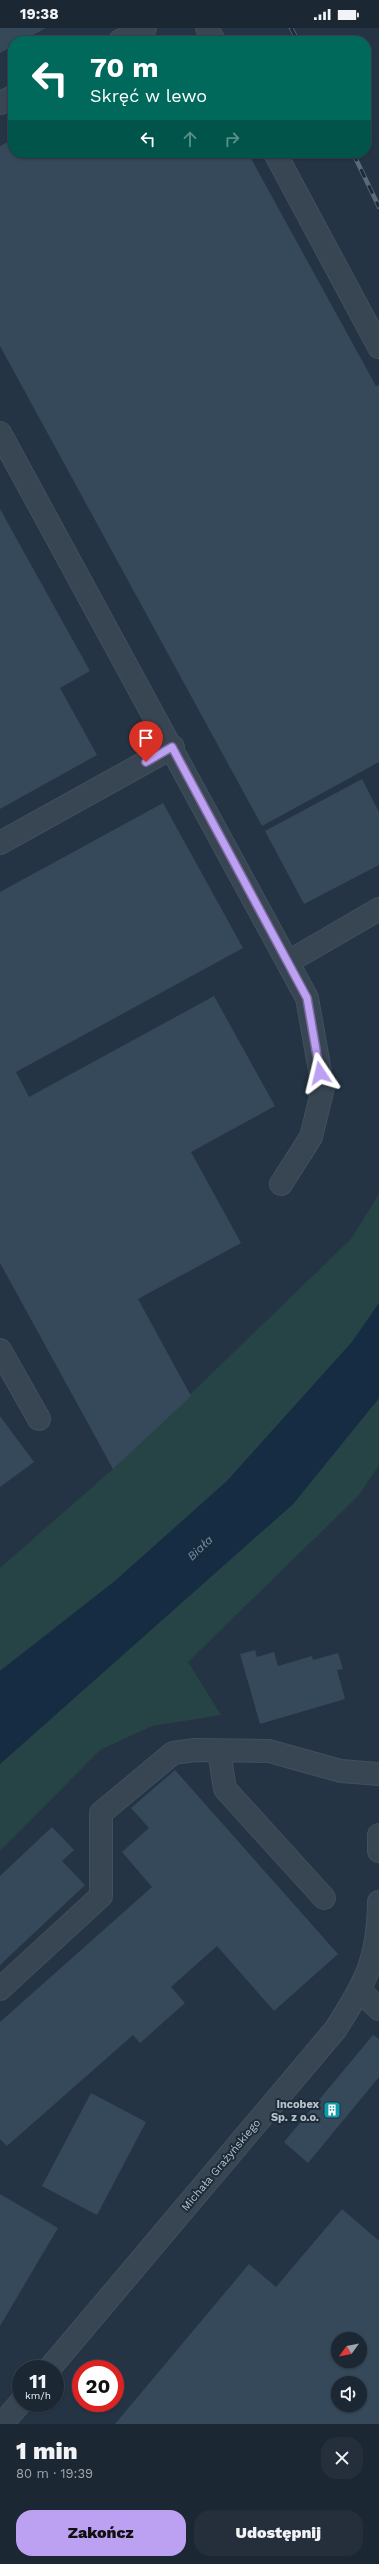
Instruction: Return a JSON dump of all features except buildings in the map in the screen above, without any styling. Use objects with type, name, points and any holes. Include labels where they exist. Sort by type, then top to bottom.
[{"type":"street","points":[[130,36],[145,28]]},
{"type":"street","points":[[277,158],[379,347]]},
{"type":"street","points":[[0,433],[172,747],[307,998],[323,1088],[311,1138],[281,1184]]},
{"type":"street","points":[[0,843],[172,747]]},
{"type":"street","points":[[288,962],[379,909]]},
{"type":"street","points":[[0,1350],[39,1419]]},
{"type":"street","points":[[0,1989],[101,1896],[101,1813],[173,1753],[195,1750],[269,1751],[341,1770],[379,1774]]},
{"type":"street","points":[[219,1751],[225,1789],[324,1898]]},
{"type":"street","points":[[379,1835],[379,1851]]},
{"type":"street","name":"Michała Grażyńskiego","points":[[57,2360],[336,2030],[360,1991],[375,1953],[379,1902]]},
{"type":"street","points":[[360,1991],[379,2009]]},
{"type":"street","points":[[2,2424],[12,2412]]},
{"type":"green space","points":[[379,1194],[379,1303],[352,1342],[227,1481],[115,1581],[0,1671],[0,1568],[113,1469],[351,1239]]},
{"type":"green space","points":[[379,1398],[379,1465],[358,1496],[188,1662],[221,1715],[152,1726],[100,1750],[0,1851],[0,1764],[293,1504]]},
{"type":"water","name":"Biała","points":[[379,1303],[379,1398],[293,1504],[0,1764],[0,1671],[115,1581],[227,1481],[352,1342]]},
{"type":"railway","points":[[291,28],[295,36]]},
{"type":"railway","points":[[355,158],[379,207]]},
{"type":"place","name":"Incobex Sp. z o.o.","points":[[332,2110]]},
{"type":"route","points":[[146,762],[172,747],[260,908],[307,998],[320,1073]]}]
